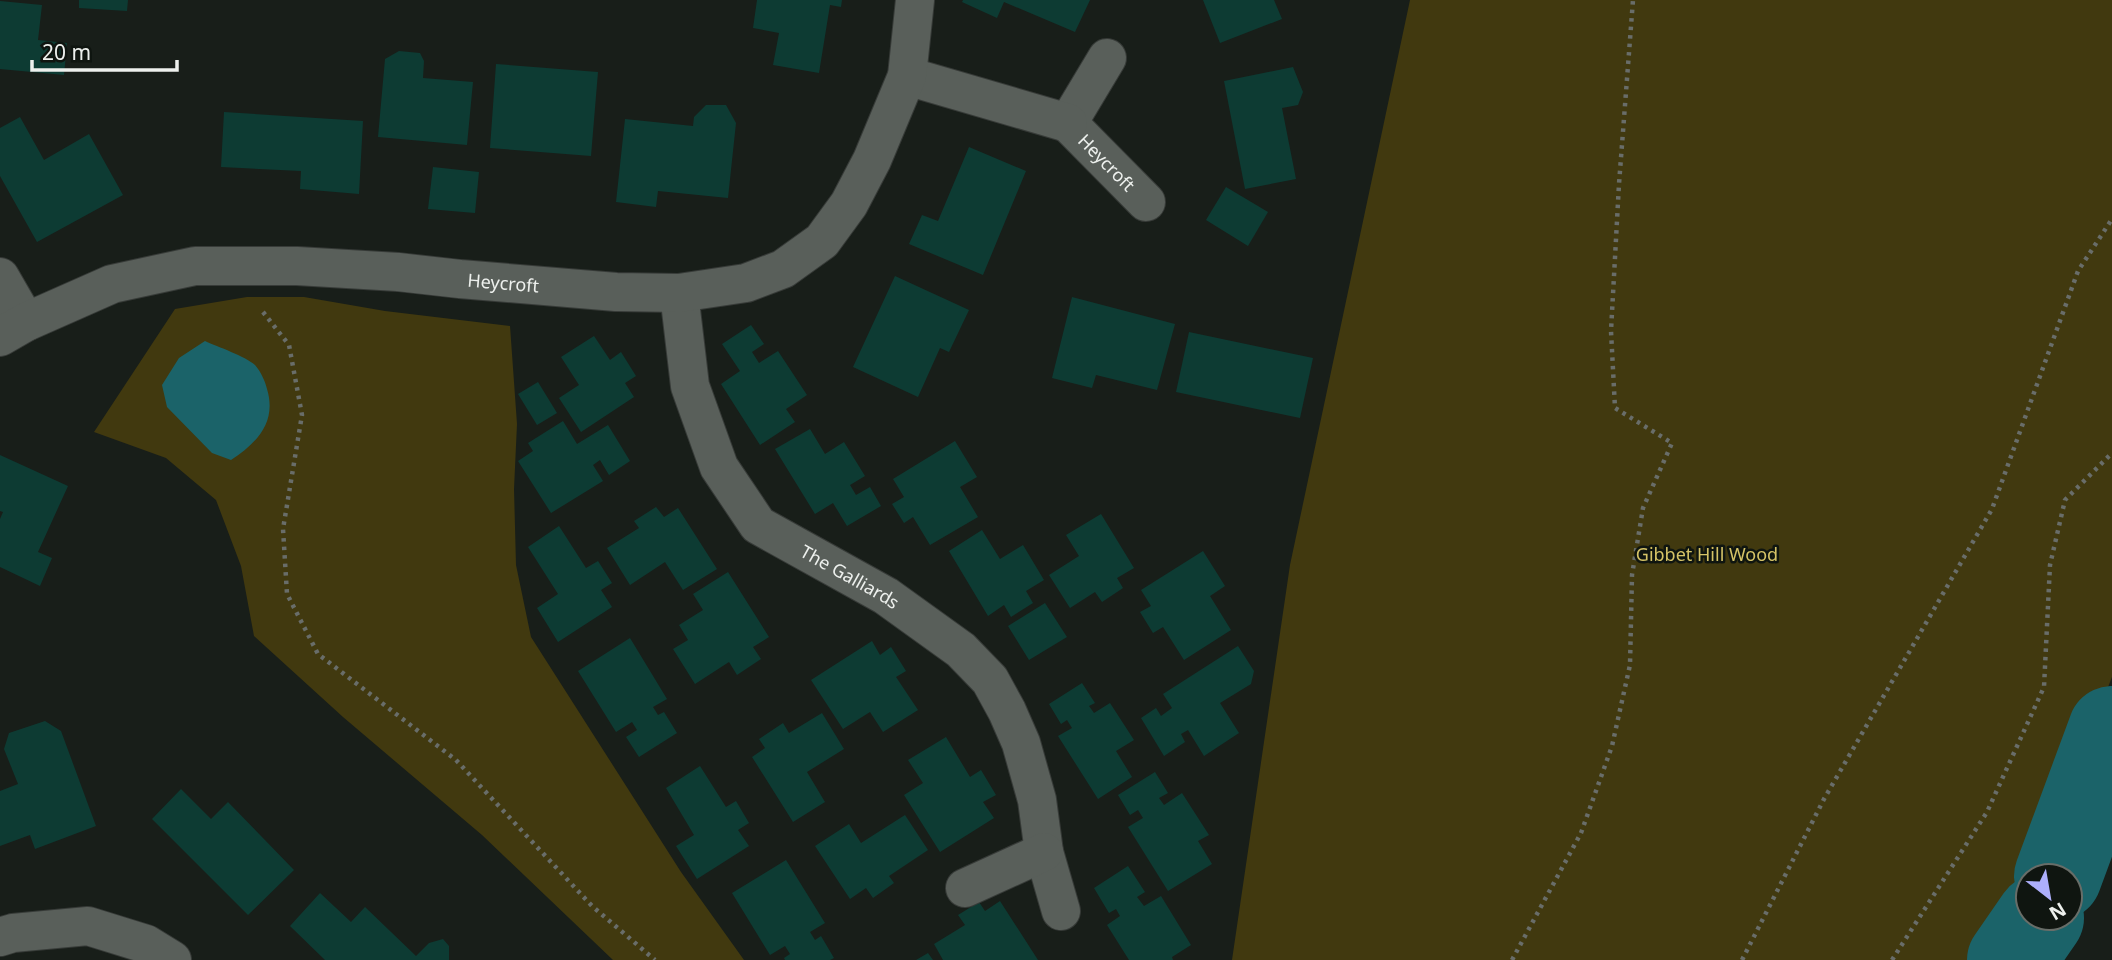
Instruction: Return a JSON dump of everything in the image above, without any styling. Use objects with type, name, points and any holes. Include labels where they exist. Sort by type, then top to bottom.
[{"type":"street","name":"Heycroft","points":[[13,329],[111,284],[195,266],[335,268],[616,292],[679,293],[746,284],[783,269],[822,241],[849,204],[907,76],[915,0]]},
{"type":"street","name":"Heycroft","points":[[1068,123],[1107,58]]},
{"type":"street","name":"Heycroft","points":[[907,76],[1068,123],[1146,202]]},
{"type":"street","points":[[0,277],[13,329]]},
{"type":"street","name":"The Galliards","points":[[679,293],[690,386],[719,467],[758,525],[886,596],[961,650],[990,680],[1021,743],[1037,800],[1044,852],[1061,911]]},
{"type":"street","points":[[965,888],[1044,852]]},
{"type":"street","points":[[0,937],[13,933],[88,926],[146,944],[172,960]]},
{"type":"path","points":[[1512,960],[1581,833],[1612,746],[1630,665],[1632,575],[1643,508],[1672,443],[1615,408],[1611,331],[1633,0]]},
{"type":"path","points":[[1742,960],[1824,799],[1992,509],[2078,271],[2110,227],[2112,219]]},
{"type":"path","points":[[263,312],[289,345],[302,415],[284,529],[287,594],[318,654],[456,760],[592,906],[655,960]]},
{"type":"path","points":[[1892,960],[1987,812],[2044,687],[2050,565],[2065,500],[2112,453]]},
{"type":"green space","name":"Gibbet Hill Wood","points":[[1410,0],[2112,0],[2112,677],[2039,862],[2014,862],[2014,921],[1986,960],[1232,960],[1290,565]]},
{"type":"green space","points":[[247,297],[304,297],[385,311],[510,326],[517,424],[514,489],[516,565],[531,637],[681,872],[744,960],[613,960],[482,835],[343,717],[254,636],[241,566],[216,500],[166,458],[94,432],[175,309]]},
{"type":"water","points":[[205,341],[255,365],[267,389],[269,412],[262,431],[231,460],[212,453],[167,407],[162,385],[179,358]]},
{"type":"building","points":[[79,0],[128,0],[127,11],[79,8]]},
{"type":"building","points":[[757,0],[842,0],[841,7],[830,5],[819,73],[773,65],[779,33],[753,28]]},
{"type":"building","points":[[1090,0],[1075,32],[1004,2],[997,18],[962,2]]},
{"type":"building","points":[[1203,0],[1274,0],[1282,19],[1220,43]]},
{"type":"building","points":[[0,1],[42,5],[38,40],[67,43],[64,75],[0,69]]},
{"type":"building","points":[[399,51],[420,53],[424,61],[423,78],[473,82],[467,145],[378,137],[385,59]]},
{"type":"building","points":[[496,64],[598,72],[591,156],[490,148]]},
{"type":"building","points":[[1293,67],[1303,92],[1298,105],[1282,108],[1296,179],[1245,189],[1224,81]]},
{"type":"building","points":[[706,105],[726,105],[736,123],[728,198],[658,191],[656,207],[616,202],[625,119],[693,126],[694,117]]},
{"type":"building","points":[[224,112],[363,121],[359,194],[300,189],[301,171],[221,167]]},
{"type":"building","points":[[20,117],[44,160],[89,134],[123,195],[37,242],[0,176],[0,128]]},
{"type":"building","points":[[969,147],[1026,171],[983,275],[909,244],[922,215],[938,221]]},
{"type":"building","points":[[433,167],[479,172],[475,213],[428,209]]},
{"type":"building","points":[[1226,187],[1268,212],[1248,246],[1206,220]]},
{"type":"building","points":[[895,276],[969,310],[949,352],[940,348],[918,397],[853,367]]},
{"type":"building","points":[[1072,297],[1175,324],[1157,390],[1096,375],[1092,388],[1052,378]]},
{"type":"building","points":[[751,325],[764,344],[752,352],[759,363],[778,351],[807,395],[786,409],[795,422],[760,445],[721,384],[740,371],[722,344]]},
{"type":"building","points":[[1189,332],[1313,358],[1300,418],[1176,392]]},
{"type":"building","points":[[594,336],[610,360],[621,352],[636,376],[625,383],[634,397],[581,432],[559,398],[579,385],[561,357]]},
{"type":"building","points":[[538,382],[557,413],[537,425],[518,394]]},
{"type":"building","points":[[563,421],[577,444],[608,425],[630,461],[609,475],[600,460],[593,465],[603,481],[551,513],[518,461],[533,451],[528,443]]},
{"type":"building","points":[[810,429],[825,454],[844,442],[865,476],[850,485],[856,495],[870,487],[881,506],[847,526],[833,503],[815,514],[775,449]]},
{"type":"building","points":[[955,441],[977,477],[960,487],[978,517],[930,545],[913,517],[904,523],[892,504],[904,497],[893,479]]},
{"type":"building","points":[[0,455],[68,486],[38,552],[52,558],[40,586],[0,567],[0,519],[3,512],[0,511]]},
{"type":"building","points":[[656,507],[664,517],[678,508],[717,569],[683,590],[665,562],[630,585],[607,548],[639,528],[634,521]]},
{"type":"building","points":[[1101,514],[1134,568],[1117,578],[1123,588],[1102,602],[1095,592],[1070,608],[1049,575],[1079,556],[1066,535]]},
{"type":"building","points":[[559,526],[586,568],[598,561],[612,583],[601,590],[612,607],[558,642],[537,608],[558,594],[528,547]]},
{"type":"building","points":[[982,530],[1000,559],[1023,545],[1044,580],[1026,591],[1033,603],[1011,617],[1004,605],[988,616],[949,551]]},
{"type":"building","points":[[1203,551],[1225,586],[1210,596],[1231,630],[1184,660],[1163,627],[1153,633],[1140,612],[1151,606],[1141,590]]},
{"type":"building","points":[[728,572],[769,637],[753,647],[761,659],[737,675],[729,662],[695,684],[673,649],[688,640],[679,625],[703,610],[693,594]]},
{"type":"building","points":[[1045,603],[1067,637],[1029,660],[1008,626]]},
{"type":"building","points":[[630,638],[667,699],[653,707],[658,715],[664,712],[677,733],[639,757],[626,737],[637,730],[632,722],[616,732],[578,671]]},
{"type":"building","points":[[872,641],[880,655],[891,647],[906,671],[896,677],[918,710],[883,732],[870,712],[843,729],[811,680]]},
{"type":"building","points":[[1238,646],[1254,671],[1251,684],[1220,703],[1239,733],[1204,756],[1188,730],[1181,734],[1185,742],[1164,756],[1141,718],[1156,708],[1161,716],[1172,708],[1163,694]]},
{"type":"building","points":[[1082,683],[1095,703],[1089,706],[1094,713],[1110,703],[1134,740],[1116,751],[1132,777],[1098,799],[1058,736],[1072,728],[1067,720],[1061,724],[1049,704]]},
{"type":"building","points":[[822,713],[844,749],[807,772],[825,802],[793,822],[752,757],[765,748],[759,739],[783,723],[789,733]]},
{"type":"building","points":[[45,721],[61,731],[96,826],[35,849],[30,835],[0,846],[0,791],[18,784],[4,749],[9,733]]},
{"type":"building","points":[[946,737],[970,777],[981,770],[996,795],[983,802],[994,818],[940,852],[904,795],[923,783],[908,760]]},
{"type":"building","points":[[700,766],[726,807],[736,801],[749,823],[738,830],[749,846],[697,879],[676,846],[694,835],[666,788]]},
{"type":"building","points":[[1155,772],[1168,793],[1159,798],[1164,805],[1182,793],[1209,835],[1198,841],[1212,864],[1168,891],[1128,827],[1143,818],[1138,810],[1130,815],[1118,795]]},
{"type":"building","points":[[181,789],[211,819],[228,802],[294,870],[248,915],[152,819]]},
{"type":"building","points":[[905,815],[928,850],[889,876],[894,883],[873,898],[866,888],[850,899],[815,846],[849,824],[861,843]]},
{"type":"building","points":[[786,860],[825,923],[810,932],[815,940],[821,936],[834,958],[830,960],[785,960],[790,954],[785,946],[770,955],[732,893]]},
{"type":"building","points":[[1128,866],[1145,892],[1137,897],[1144,906],[1161,896],[1191,945],[1172,957],[1173,960],[1129,960],[1107,925],[1120,916],[1116,909],[1109,913],[1094,888]]},
{"type":"building","points":[[320,893],[351,922],[365,907],[416,956],[429,943],[443,939],[449,946],[449,960],[325,960],[290,926]]},
{"type":"building","points":[[1000,901],[1038,960],[943,960],[934,944],[965,925],[958,915],[979,902],[985,911]]},
{"type":"building","points":[[928,953],[933,960],[916,960]]},
{"type":"waterway","points":[[2063,862],[2112,730]]},
{"type":"waterway","points":[[2011,960],[2030,932]]}]
